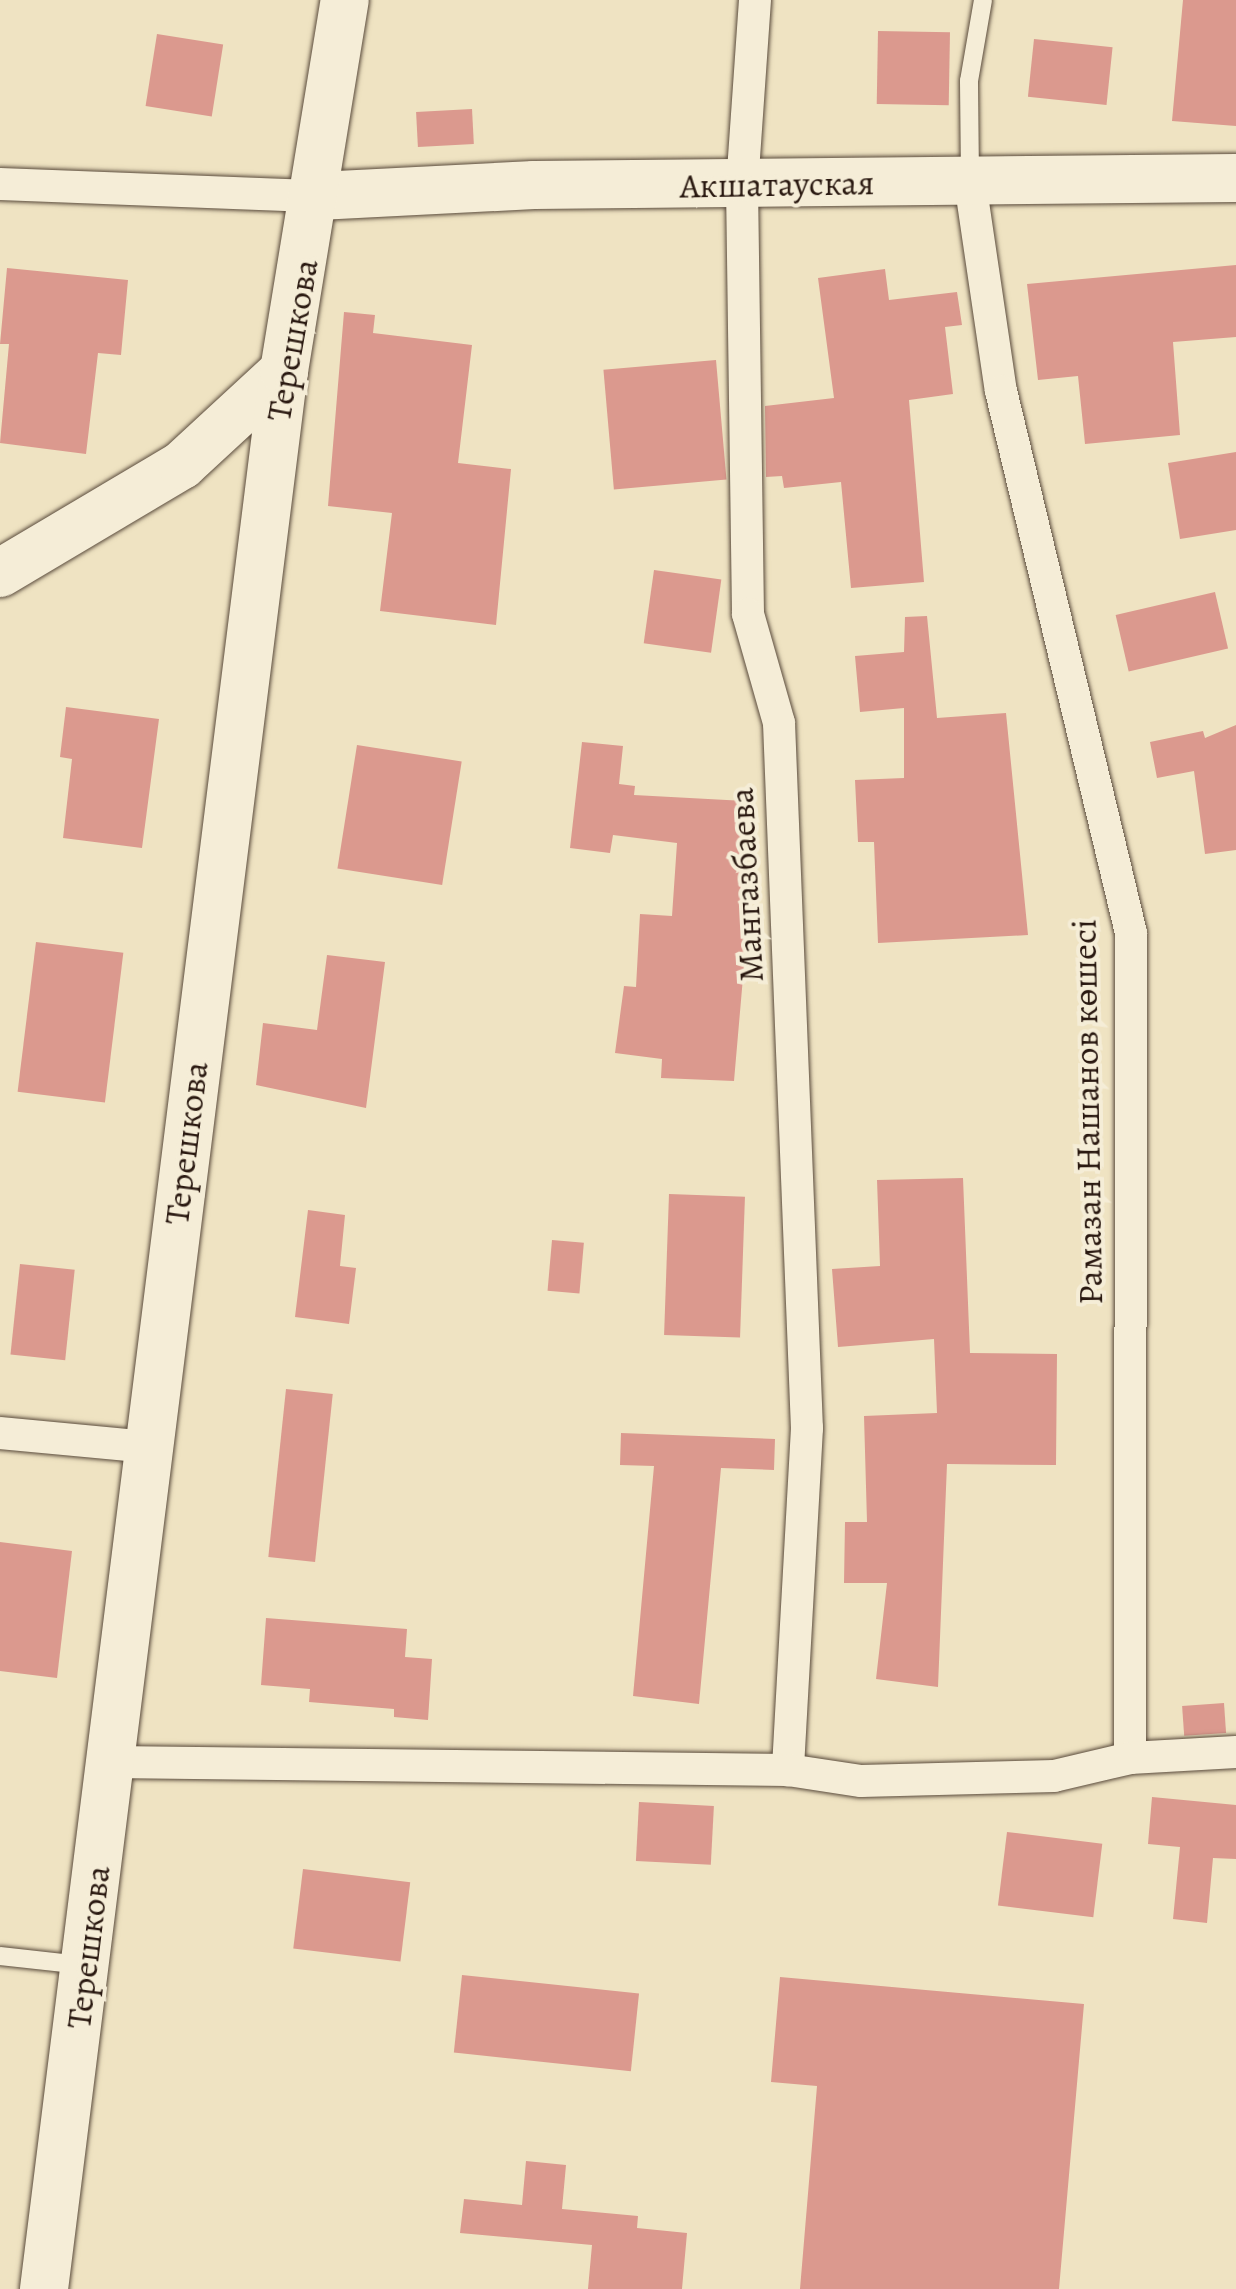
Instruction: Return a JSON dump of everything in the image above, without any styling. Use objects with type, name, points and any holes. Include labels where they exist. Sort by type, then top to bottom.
[{"type":"street","name":"Терешкова","points":[[44,2289],[284,372],[318,196],[346,0]]},
{"type":"street","name":"Мангазбаева","points":[[755,0],[742,185],[748,614],[778,723],[807,1428],[788,1770]]},
{"type":"street","name":"Акшатауская","points":[[318,196],[534,185],[1236,178]]},
{"type":"street","name":"Рамазан Нашанов көшесі","points":[[970,182],[1001,390],[1131,933],[1130,1758]]},
{"type":"street","points":[[0,184],[318,196]]},
{"type":"street","points":[[0,574],[182,464],[284,372]]},
{"type":"street","points":[[0,1433],[147,1447]]},
{"type":"street","points":[[111,1762],[788,1770],[861,1780],[1054,1776],[1130,1758],[1236,1752]]},
{"type":"lane","points":[[970,182],[968,81],[983,0]]},
{"type":"lane","points":[[0,1956],[86,1966]]},
{"type":"building","points":[[1183,0],[1236,0],[1236,126],[1172,121]]},
{"type":"building","points":[[878,31],[950,32],[949,105],[877,104]]},
{"type":"building","points":[[157,34],[223,44],[212,117],[146,106]]},
{"type":"building","points":[[1034,39],[1113,47],[1107,105],[1028,97]]},
{"type":"building","points":[[472,109],[474,144],[418,147],[416,112]]},
{"type":"building","points":[[1236,265],[1236,337],[1173,342],[1180,435],[1085,444],[1078,376],[1038,380],[1027,284]]},
{"type":"building","points":[[7,268],[128,280],[121,355],[98,353],[86,454],[0,443],[9,344],[0,344]]},
{"type":"building","points":[[885,269],[889,300],[957,292],[962,325],[945,327],[953,394],[909,400],[924,582],[851,588],[841,482],[784,488],[782,476],[766,477],[765,406],[834,398],[818,278]]},
{"type":"building","points":[[344,312],[375,315],[373,333],[472,345],[458,463],[511,469],[496,625],[380,611],[392,513],[328,506]]},
{"type":"building","points":[[716,360],[726,480],[614,489],[603,370]]},
{"type":"building","points":[[1236,452],[1236,530],[1180,539],[1168,463]]},
{"type":"building","points":[[654,570],[721,579],[711,653],[644,643]]},
{"type":"building","points":[[1215,592],[1228,649],[1129,671],[1116,615]]},
{"type":"building","points":[[927,616],[937,718],[1006,713],[1028,935],[878,943],[874,842],[858,842],[855,780],[904,778],[904,708],[860,712],[855,656],[904,652],[905,617]]},
{"type":"building","points":[[66,707],[159,719],[142,848],[63,838],[72,759],[60,757]]},
{"type":"building","points":[[1236,725],[1236,850],[1205,854],[1194,771],[1157,778],[1150,742],[1203,731],[1205,738]]},
{"type":"building","points":[[582,742],[623,746],[619,784],[635,786],[634,795],[745,801],[740,920],[748,920],[734,1081],[661,1078],[662,1059],[615,1053],[624,986],[636,987],[640,914],[672,916],[677,843],[613,835],[610,853],[570,848]]},
{"type":"building","points":[[357,745],[462,762],[442,885],[337,868]]},
{"type":"building","points":[[36,942],[123,953],[105,1103],[18,1092]]},
{"type":"building","points":[[327,955],[385,962],[366,1108],[256,1085],[263,1023],[317,1030]]},
{"type":"building","points":[[963,1178],[970,1353],[1057,1354],[1056,1465],[947,1464],[938,1687],[876,1679],[887,1583],[844,1583],[845,1522],[867,1522],[864,1416],[937,1413],[934,1339],[838,1347],[832,1269],[880,1266],[877,1180]]},
{"type":"building","points":[[669,1194],[745,1197],[740,1338],[664,1335]]},
{"type":"building","points":[[308,1210],[345,1215],[340,1266],[356,1268],[349,1324],[295,1317]]},
{"type":"building","points":[[552,1240],[584,1243],[579,1294],[548,1291]]},
{"type":"building","points":[[20,1264],[75,1270],[65,1360],[10,1355]]},
{"type":"building","points":[[286,1389],[333,1394],[315,1562],[268,1557]]},
{"type":"building","points":[[621,1433],[775,1439],[774,1470],[721,1468],[699,1704],[633,1696],[654,1466],[620,1465]]},
{"type":"building","points":[[0,1542],[72,1551],[57,1678],[0,1671]]},
{"type":"building","points":[[266,1618],[407,1629],[405,1657],[432,1659],[428,1720],[394,1717],[394,1709],[309,1702],[310,1689],[261,1685]]},
{"type":"building","points":[[1224,1703],[1226,1733],[1184,1736],[1182,1706]]},
{"type":"building","points":[[1152,1797],[1236,1805],[1236,1859],[1213,1858],[1207,1923],[1173,1919],[1180,1847],[1148,1844]]},
{"type":"building","points":[[639,1802],[714,1806],[711,1865],[636,1861]]},
{"type":"building","points":[[1007,1832],[1102,1844],[1093,1917],[998,1905]]},
{"type":"building","points":[[303,1869],[410,1882],[400,1962],[293,1948]]},
{"type":"building","points":[[462,1975],[639,1994],[631,2071],[454,2053]]},
{"type":"building","points":[[780,1977],[1084,2004],[1059,2289],[800,2289],[817,2086],[771,2082]]},
{"type":"building","points":[[526,2161],[566,2165],[562,2209],[638,2216],[637,2228],[687,2233],[682,2289],[588,2289],[592,2245],[460,2233],[464,2199],[522,2205]]}]
